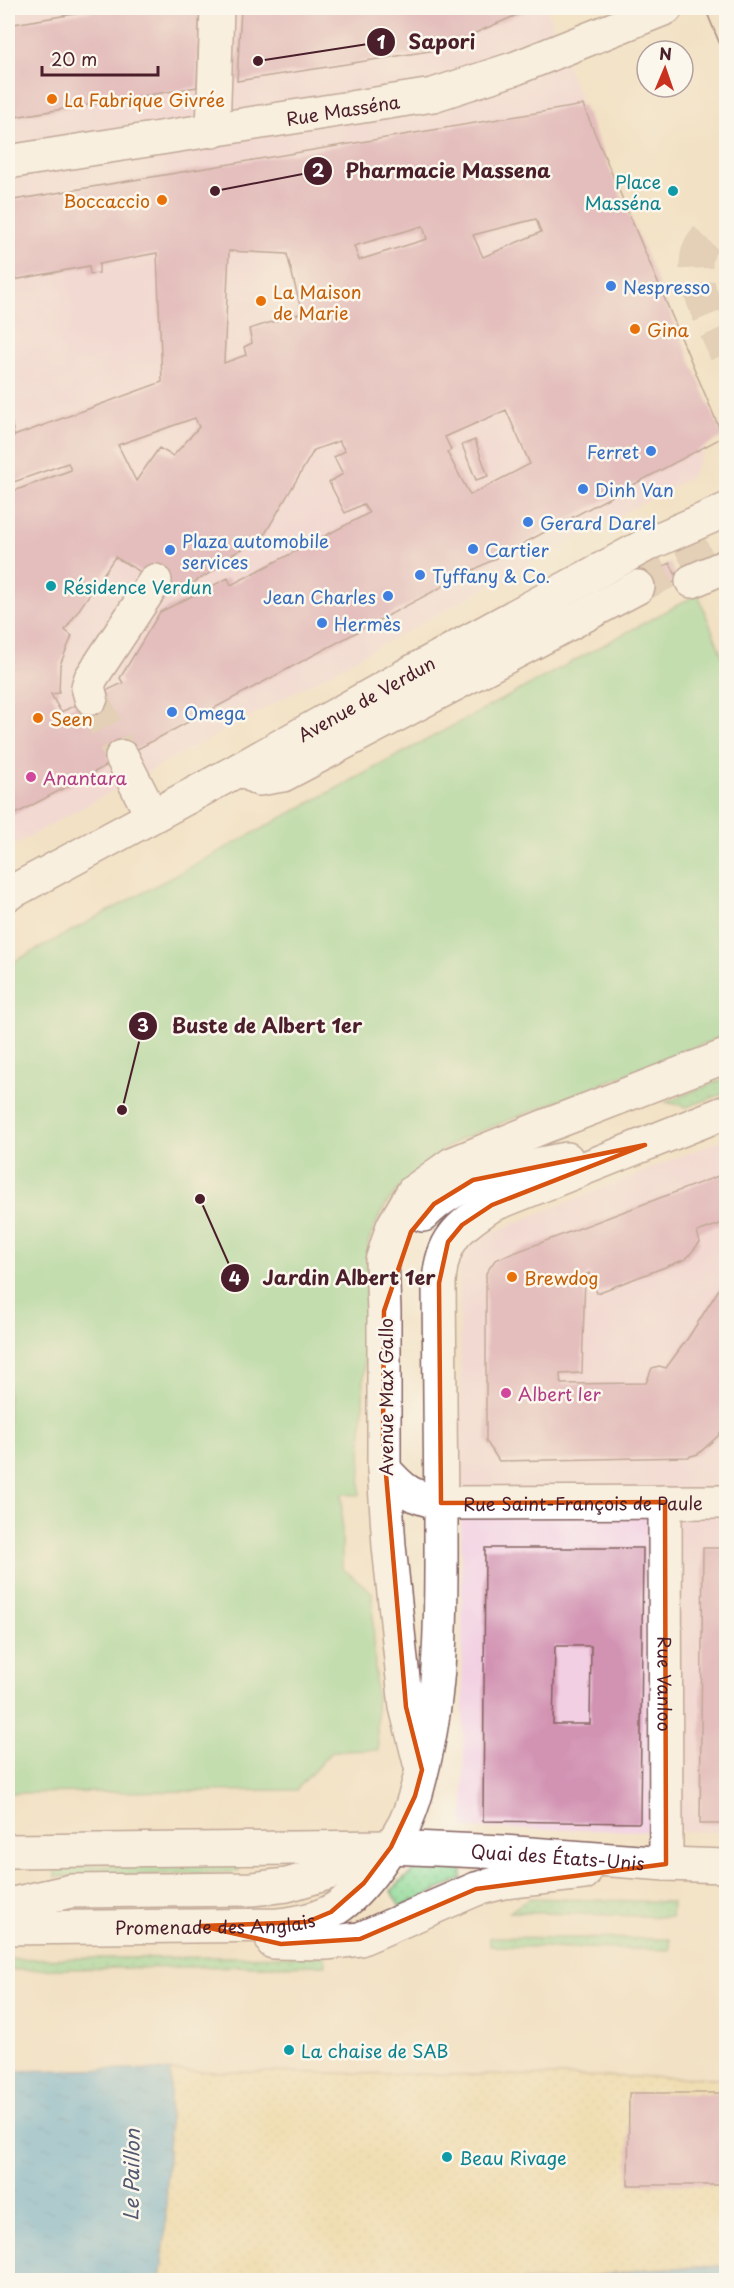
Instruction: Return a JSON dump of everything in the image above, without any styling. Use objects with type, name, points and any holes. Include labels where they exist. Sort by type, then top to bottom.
[{"type":"main road","points":[[213,132],[217,8]]},
{"type":"main road","name":"Rue Masséna","points":[[8,162],[213,132],[432,95],[516,68],[666,8]]},
{"type":"main road","name":"Avenue de Verdun","points":[[8,894],[648,544],[726,510]]},
{"type":"main road","points":[[692,581],[726,566]]},
{"type":"main road","points":[[91,698],[88,687],[91,678],[155,581]]},
{"type":"main road","points":[[240,769],[259,779],[282,775],[638,587]]},
{"type":"main road","points":[[122,757],[152,816]]},
{"type":"main road","name":"Avenue Max Gallo","points":[[422,1770],[406,1707],[390,1558],[384,1469],[382,1261],[393,1226],[413,1192],[452,1164],[543,1126],[726,1056]]},
{"type":"main road","points":[[8,1851],[391,1847],[405,1822],[422,1770],[436,1696],[440,1659],[439,1283],[440,1263],[448,1242],[462,1225],[492,1205],[726,1112]]},
{"type":"main road","points":[[384,1311],[411,1232],[418,1220],[434,1204],[456,1189],[473,1180],[499,1172],[645,1145]]},
{"type":"main road","name":"Rue Saint-François de Paule","points":[[384,1469],[398,1485],[414,1497],[441,1503],[665,1502],[722,1496]]},
{"type":"main road","name":"Rue Vanloo","points":[[665,1502],[666,1864]]},
{"type":"main road","name":"Quai des États-Unis","points":[[391,1847],[726,1866]]},
{"type":"main road","name":"Promenade des Anglais","points":[[8,1905],[70,1891],[252,1889],[287,1885],[328,1873],[391,1847]]},
{"type":"main road","name":"Promenade des Anglais","points":[[8,1928],[278,1925],[308,1922],[331,1912],[348,1900],[391,1847]]},
{"type":"main road","points":[[201,1926],[280,1944],[326,1943],[360,1939],[446,1900],[485,1886],[666,1864]]},
{"type":"highlighted area","points":[[645,1145],[492,1205],[462,1225],[448,1242],[439,1283],[441,1503],[665,1502],[666,1864],[476,1889],[360,1939],[281,1944],[201,1926],[307,1922],[331,1912],[364,1883],[391,1847],[415,1796],[422,1770],[406,1707],[383,1439],[384,1311],[411,1232],[434,1204],[473,1180]]},
{"type":"shaded area","points":[[8,8],[546,8],[706,445],[692,476],[8,848]]},
{"type":"shaded area","points":[[726,1138],[726,1832],[464,1828],[459,1246]]},
{"type":"green space","points":[[698,594],[726,666],[726,1035],[458,1140],[415,1172],[396,1191],[381,1213],[368,1243],[360,1495],[342,1494],[342,1568],[372,1592],[378,1750],[332,1751],[296,1790],[8,1793],[8,965]]},
{"type":"green space","points":[[726,1078],[726,1093],[687,1107],[666,1102]]},
{"type":"green space","points":[[238,1864],[239,1872],[56,1877],[55,1866]]},
{"type":"green space","points":[[425,1867],[462,1867],[462,1879],[400,1907],[391,1891],[414,1870]]},
{"type":"green space","points":[[529,1898],[672,1902],[671,1917],[510,1912]]},
{"type":"green space","points":[[490,1937],[670,1939],[670,1950],[490,1946]]},
{"type":"green space","points":[[325,1956],[326,1965],[8,1970],[8,1959]]},
{"type":"sand","name":"Beau Rivage","points":[[171,2071],[726,2078],[726,2266],[647,2269],[563,2280],[160,2280],[165,2236]]},
{"type":"water","name":"Le Paillon","points":[[133,2069],[171,2071],[165,2236],[160,2280],[8,2280],[8,2071]]},
{"type":"water","points":[[726,2266],[726,2280],[563,2280],[647,2269]]},
{"type":"building","points":[[92,8],[103,8],[104,10],[200,8],[197,87],[8,118],[8,25],[92,11]]},
{"type":"building","points":[[241,8],[533,8],[436,50],[237,81]]},
{"type":"building","points":[[583,105],[723,437],[8,818],[8,493],[71,470],[68,463],[8,484],[8,403],[14,436],[162,382],[157,253],[99,264],[99,273],[90,274],[89,266],[8,281],[8,201]],"holes":[[[536,219],[541,232],[483,257],[473,235]],[[423,226],[427,239],[359,260],[354,246]],[[229,251],[287,254],[302,313],[249,329],[252,343],[244,347],[246,355],[224,363]],[[506,410],[530,464],[470,495],[447,452],[451,450],[445,437]],[[195,418],[199,427],[173,456],[159,448],[136,481],[118,445]],[[339,441],[345,451],[334,457],[343,474],[329,482],[345,513],[363,504],[369,513],[231,585],[228,578],[160,612],[120,678],[123,683],[61,712],[51,694],[59,693],[60,665],[72,636],[65,630],[115,557],[175,592],[215,570],[221,560],[262,539],[314,450]]]},
{"type":"building","points":[[475,440],[488,476],[476,480],[462,445]]},
{"type":"building","points":[[670,563],[678,580],[659,590],[650,572]]},
{"type":"building","points":[[726,1173],[726,1222],[697,1232],[700,1242],[686,1259],[597,1293],[589,1273],[585,1276],[582,1373],[560,1374],[561,1384],[646,1383],[652,1368],[659,1366],[666,1368],[726,1278],[726,1423],[719,1435],[698,1454],[688,1457],[499,1461],[486,1441],[486,1273],[495,1260]]},
{"type":"building","points":[[485,1548],[643,1548],[640,1822],[483,1821]],"holes":[[[555,1646],[591,1646],[590,1724],[553,1724]]]},
{"type":"building","points":[[703,1548],[726,1548],[726,1824],[700,1824]]},
{"type":"building","points":[[629,2093],[726,2093],[726,2185],[628,2185]]},
{"type":"tunnel","points":[[706,238],[699,250],[696,264],[697,279],[707,311],[726,354]]},
{"type":"tunnel","points":[[638,587],[726,542]]},
{"type":"tunnel","points":[[91,698],[122,757]]},
{"type":"tram line","points":[[705,8],[726,59]]},
{"type":"place","name":"Sapori","points":[[258,61]]},
{"type":"place","name":"La Fabrique Givrée","points":[[52,99]]},
{"type":"place","name":"Pharmacie Massena","points":[[215,191]]},
{"type":"place","name":"Place Masséna","points":[[673,191]]},
{"type":"place","name":"Boccaccio","points":[[162,200]]},
{"type":"place","name":"Nespresso","points":[[611,286]]},
{"type":"place","name":"La Maison de Marie","points":[[261,301]]},
{"type":"place","name":"Gina","points":[[635,329]]},
{"type":"place","name":"Ferret","points":[[651,451]]},
{"type":"place","name":"Dinh Van","points":[[583,489]]},
{"type":"place","name":"Gerard Darel","points":[[528,522]]},
{"type":"place","name":"Cartier","points":[[473,549]]},
{"type":"place","name":"Plaza automobile services","points":[[170,550]]},
{"type":"place","name":"Tyffany & Co.","points":[[420,575]]},
{"type":"place","name":"Résidence Verdun","points":[[51,586]]},
{"type":"place","name":"Jean Charles","points":[[388,596]]},
{"type":"place","name":"Hermès","points":[[322,623]]},
{"type":"place","name":"Omega","points":[[172,712]]},
{"type":"place","name":"Seen","points":[[38,718]]},
{"type":"place","name":"Anantara","points":[[31,777]]},
{"type":"place","name":"Buste de Albert 1er","points":[[122,1110]]},
{"type":"place","name":"Jardin Albert 1er","points":[[200,1199]]},
{"type":"place","name":"Brewdog","points":[[512,1277]]},
{"type":"place","name":"Albert Ier","points":[[506,1393]]},
{"type":"place","name":"La chaise de SAB","points":[[289,2050]]},
{"type":"place","name":"Beau Rivage","points":[[447,2157]]}]
